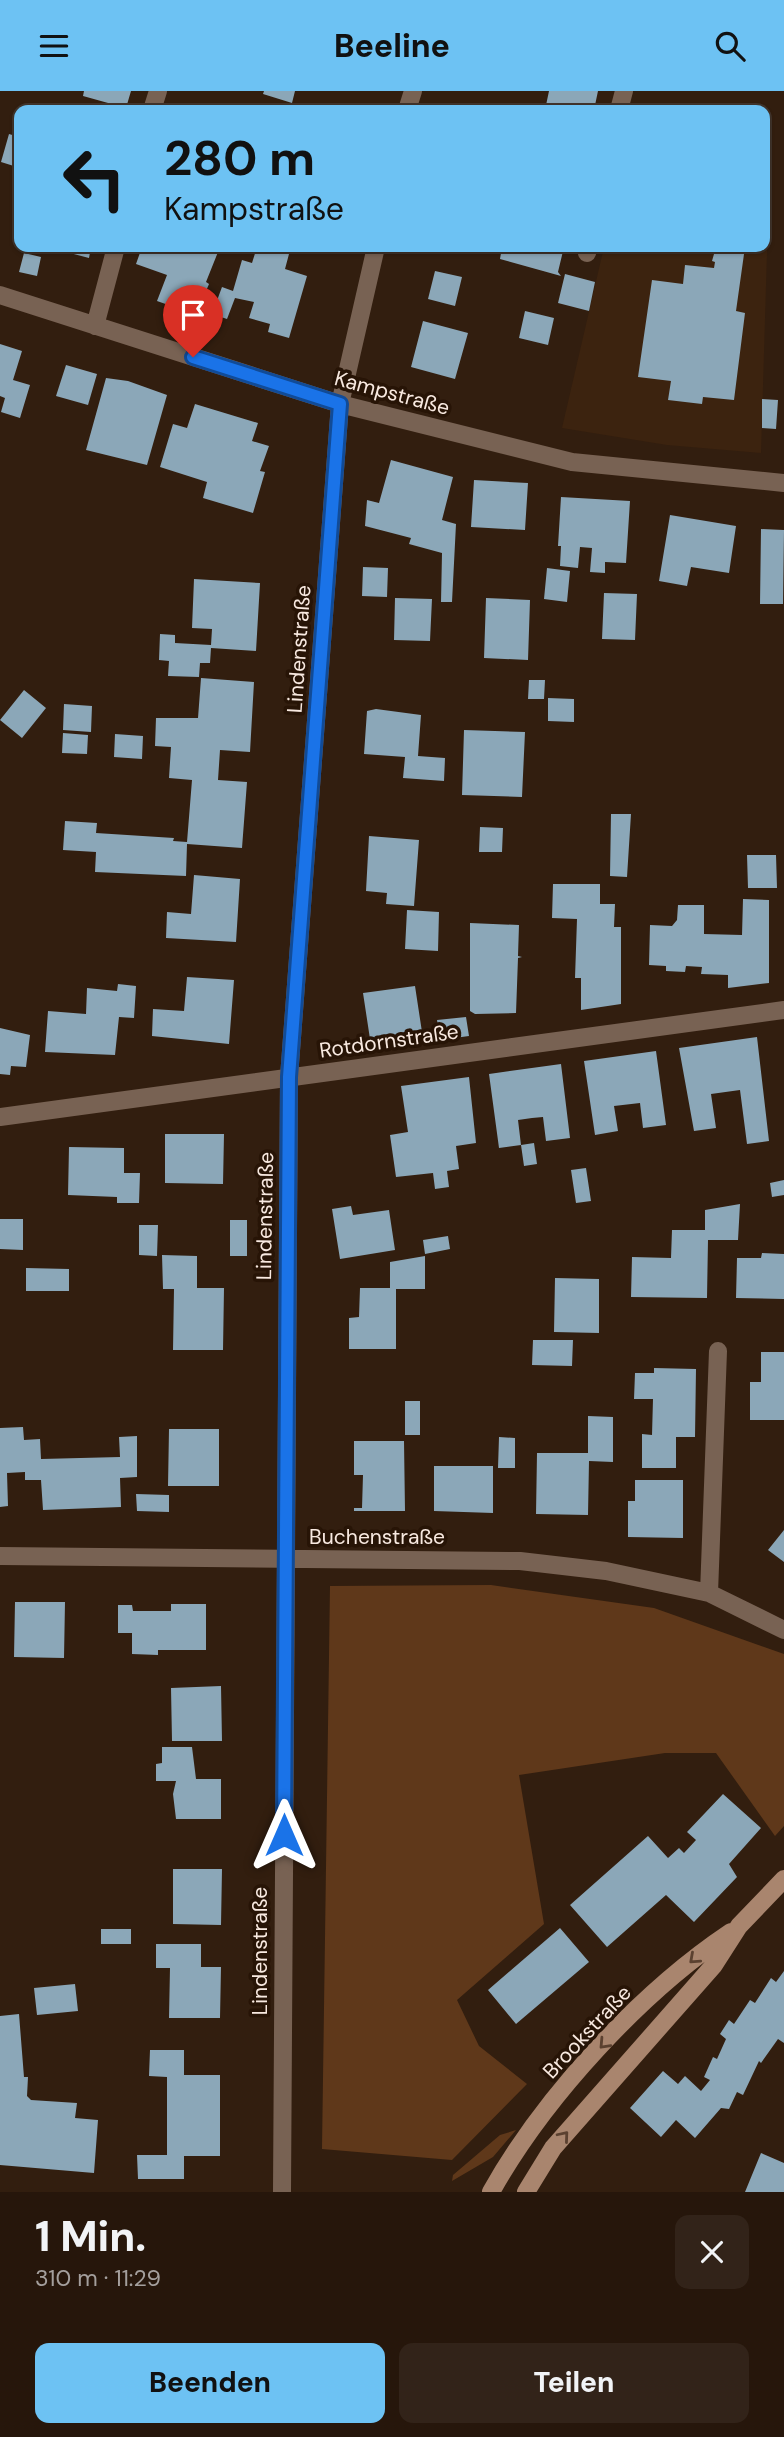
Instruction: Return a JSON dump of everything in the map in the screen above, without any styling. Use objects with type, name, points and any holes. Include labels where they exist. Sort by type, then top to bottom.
[{"type":"main road","name":"Brookstraße","points":[[491,2192],[537,2120],[607,2041],[696,1957],[739,1926],[784,1879]]},
{"type":"main road","name":"Brookstraße","points":[[526,2192],[553,2148],[714,1965],[739,1926]]},
{"type":"street","points":[[95,326],[115,252]]},
{"type":"street","name":"Lindenstraße","points":[[282,2192],[289,1077],[340,404],[375,252]]},
{"type":"street","name":"Kampstraße","points":[[0,295],[340,404],[572,462],[784,483]]},
{"type":"street","name":"Rotdornstraße","points":[[0,1117],[784,1010]]},
{"type":"street","points":[[709,1593],[718,1351]]},
{"type":"street","name":"Buchenstraße","points":[[0,1556],[520,1561],[606,1571],[709,1593],[784,1630]]},
{"type":"shaded area","points":[[603,252],[767,252],[761,453],[667,445],[562,428]]},
{"type":"shaded area","points":[[491,1585],[654,1608],[784,1654],[784,1826],[775,1836],[716,1753],[665,1753],[519,1775],[544,1924],[457,2000],[479,2046],[527,2084],[452,2160],[322,2149],[330,1586]]},
{"type":"shaded area","points":[[516,2130],[493,2157],[452,2181],[453,2175],[500,2135]]},
{"type":"building","points":[[84,91],[131,91],[127,105],[115,105],[83,96]]},
{"type":"building","points":[[264,91],[295,91],[292,103],[263,94]]},
{"type":"building","points":[[549,91],[598,91],[595,105],[546,105]]},
{"type":"building","points":[[9,134],[14,136],[14,166],[1,162]]},
{"type":"building","points":[[66,252],[90,252],[89,258]]},
{"type":"building","points":[[140,252],[218,252],[206,282],[209,284],[203,298],[200,296],[194,314],[157,301],[167,275],[136,264]]},
{"type":"building","points":[[255,252],[288,252],[285,269],[307,276],[289,338],[268,332],[270,324],[249,318],[254,302],[235,298],[227,319],[212,314],[222,287],[233,291],[242,260],[252,263]]},
{"type":"building","points":[[501,252],[563,252],[558,272],[561,276],[500,259]]},
{"type":"building","points":[[715,252],[744,252],[736,311],[745,313],[734,400],[703,397],[702,404],[668,400],[671,381],[638,377],[652,280],[683,284],[685,265],[714,268],[715,262],[712,261]]},
{"type":"building","points":[[24,253],[41,257],[37,276],[19,272]]},
{"type":"building","points":[[435,271],[462,277],[455,306],[428,299]]},
{"type":"building","points":[[565,274],[595,282],[589,311],[558,303]]},
{"type":"building","points":[[525,311],[554,318],[548,345],[519,338]]},
{"type":"building","points":[[423,321],[468,333],[455,379],[411,367]]},
{"type":"building","points":[[0,344],[22,351],[13,380],[30,385],[20,418],[1,412],[5,398],[0,396]]},
{"type":"building","points":[[66,365],[97,374],[88,405],[56,396]]},
{"type":"building","points":[[106,378],[128,381],[167,395],[147,465],[86,450]]},
{"type":"building","points":[[762,399],[778,400],[776,429],[762,428]]},
{"type":"building","points":[[195,404],[258,423],[252,441],[269,446],[260,471],[265,472],[253,513],[203,498],[207,482],[160,467],[173,424],[187,428]]},
{"type":"building","points":[[391,460],[453,477],[442,520],[456,524],[452,602],[441,602],[442,553],[409,544],[411,538],[365,526],[367,500],[379,503]]},
{"type":"building","points":[[474,480],[528,483],[525,530],[471,527]]},
{"type":"building","points":[[561,497],[630,501],[626,563],[605,562],[605,573],[590,572],[592,548],[580,547],[578,568],[560,566],[561,546],[558,546]]},
{"type":"building","points":[[670,515],[736,526],[729,573],[691,567],[687,586],[659,581]]},
{"type":"building","points":[[761,529],[784,530],[783,604],[760,604]]},
{"type":"building","points":[[363,567],[388,568],[387,597],[362,596]]},
{"type":"building","points":[[547,568],[570,571],[567,602],[544,599]]},
{"type":"building","points":[[194,579],[260,583],[256,651],[211,648],[210,663],[200,663],[199,677],[168,676],[169,661],[159,660],[160,634],[175,635],[175,643],[211,645],[212,629],[192,628]]},
{"type":"building","points":[[604,593],[637,594],[635,640],[602,639]]},
{"type":"building","points":[[395,598],[432,599],[430,641],[394,640]]},
{"type":"building","points":[[486,598],[530,600],[528,660],[484,658]]},
{"type":"building","points":[[201,678],[254,682],[250,752],[220,750],[218,780],[247,782],[242,848],[187,844],[186,876],[95,872],[96,852],[63,850],[65,821],[97,823],[96,833],[174,838],[173,841],[187,842],[192,780],[169,778],[171,747],[155,746],[156,718],[198,718]]},
{"type":"building","points":[[529,680],[545,680],[544,699],[528,699]]},
{"type":"building","points":[[24,690],[46,708],[22,738],[0,720]]},
{"type":"building","points":[[548,698],[574,699],[574,722],[548,721]]},
{"type":"building","points":[[64,704],[92,706],[91,732],[63,730]]},
{"type":"building","points":[[376,709],[421,715],[418,756],[445,758],[444,781],[403,778],[405,757],[364,754],[367,711]]},
{"type":"building","points":[[464,730],[525,732],[522,797],[462,795]]},
{"type":"building","points":[[63,733],[88,735],[87,754],[62,753]]},
{"type":"building","points":[[115,734],[143,736],[142,759],[114,757]]},
{"type":"building","points":[[611,814],[631,814],[627,877],[610,876]]},
{"type":"building","points":[[480,827],[503,828],[502,852],[479,852]]},
{"type":"building","points":[[369,836],[419,840],[414,906],[386,904],[387,893],[366,891]]},
{"type":"building","points":[[747,855],[776,855],[777,888],[748,888]]},
{"type":"building","points":[[194,875],[240,879],[236,942],[166,938],[167,912],[191,914]]},
{"type":"building","points":[[553,884],[600,884],[600,904],[615,904],[614,927],[621,927],[621,1004],[581,1010],[581,978],[575,978],[577,919],[552,918]]},
{"type":"building","points":[[743,899],[769,900],[769,983],[728,988],[728,975],[701,974],[702,967],[686,966],[685,972],[666,971],[666,966],[649,965],[650,925],[672,926],[677,920],[678,905],[704,905],[704,934],[742,935]]},
{"type":"building","points":[[407,910],[439,912],[438,951],[405,949]]},
{"type":"building","points":[[470,923],[519,925],[518,956],[522,957],[518,958],[516,1013],[475,1014],[470,1011]]},
{"type":"building","points":[[187,977],[234,980],[229,1044],[152,1036],[153,1009],[184,1011]]},
{"type":"building","points":[[118,984],[136,986],[134,1018],[119,1017],[115,1055],[45,1052],[48,1011],[86,1014],[87,988],[117,991]]},
{"type":"building","points":[[415,986],[422,1032],[370,1039],[363,993]]},
{"type":"building","points":[[466,1017],[469,1036],[440,1040],[437,1020]]},
{"type":"building","points":[[0,1028],[30,1035],[26,1067],[11,1066],[10,1075],[0,1074]]},
{"type":"building","points":[[757,1037],[769,1141],[747,1144],[740,1090],[711,1094],[716,1128],[694,1131],[679,1048]]},
{"type":"building","points":[[656,1051],[666,1125],[643,1128],[640,1103],[614,1106],[618,1131],[595,1135],[584,1061]]},
{"type":"building","points":[[561,1064],[570,1138],[546,1141],[543,1117],[532,1118],[518,1120],[521,1145],[499,1148],[489,1074]]},
{"type":"building","points":[[469,1077],[476,1143],[456,1146],[459,1169],[447,1171],[449,1187],[435,1189],[433,1173],[396,1177],[390,1135],[408,1132],[401,1086]]},
{"type":"building","points":[[165,1134],[224,1134],[223,1184],[165,1183]]},
{"type":"building","points":[[534,1143],[537,1164],[524,1166],[521,1145]]},
{"type":"building","points":[[69,1147],[124,1148],[124,1173],[140,1173],[139,1203],[117,1203],[117,1197],[68,1195]]},
{"type":"building","points":[[586,1168],[591,1201],[576,1203],[571,1170]]},
{"type":"building","points":[[784,1180],[784,1195],[772,1197],[770,1183]]},
{"type":"building","points":[[740,1204],[738,1240],[708,1240],[707,1298],[631,1297],[632,1257],[671,1258],[672,1230],[705,1230],[705,1210]]},
{"type":"building","points":[[351,1206],[353,1215],[389,1210],[395,1250],[340,1259],[332,1209]]},
{"type":"building","points":[[0,1219],[23,1219],[23,1250],[0,1249]]},
{"type":"building","points":[[230,1220],[247,1220],[247,1256],[230,1256]]},
{"type":"building","points":[[139,1225],[158,1225],[157,1256],[139,1255]]},
{"type":"building","points":[[448,1236],[450,1249],[425,1254],[423,1240]]},
{"type":"building","points":[[762,1253],[784,1254],[784,1299],[736,1298],[737,1258],[761,1258]]},
{"type":"building","points":[[162,1255],[197,1256],[197,1288],[224,1288],[223,1350],[173,1350],[174,1289],[163,1289]]},
{"type":"building","points":[[425,1256],[425,1289],[396,1289],[396,1349],[349,1349],[349,1318],[359,1317],[360,1288],[390,1288],[390,1262]]},
{"type":"building","points":[[26,1268],[69,1269],[69,1291],[26,1291]]},
{"type":"building","points":[[555,1278],[599,1279],[599,1333],[554,1332]]},
{"type":"building","points":[[533,1340],[573,1340],[572,1366],[532,1365]]},
{"type":"building","points":[[761,1352],[784,1352],[784,1420],[750,1420],[750,1382],[761,1382]]},
{"type":"building","points":[[654,1368],[696,1369],[695,1437],[676,1437],[676,1468],[642,1468],[642,1434],[652,1435],[653,1399],[634,1399],[635,1373],[654,1373]]},
{"type":"building","points":[[405,1401],[420,1401],[420,1435],[405,1435]]},
{"type":"building","points":[[588,1416],[613,1417],[613,1462],[589,1461],[588,1515],[536,1514],[537,1453],[588,1453]]},
{"type":"building","points":[[23,1427],[24,1440],[40,1439],[41,1459],[120,1457],[119,1437],[137,1436],[137,1477],[120,1478],[121,1507],[43,1510],[41,1480],[25,1480],[25,1472],[7,1473],[8,1506],[0,1507],[0,1428]]},
{"type":"building","points":[[169,1429],[219,1429],[219,1486],[168,1486]]},
{"type":"building","points":[[499,1437],[515,1438],[515,1468],[498,1468]]},
{"type":"building","points":[[354,1441],[404,1441],[405,1511],[354,1511],[354,1508],[362,1508],[363,1475],[354,1475]]},
{"type":"building","points":[[434,1466],[493,1466],[493,1513],[434,1511]]},
{"type":"building","points":[[635,1480],[683,1480],[683,1538],[628,1537],[628,1501],[635,1501]]},
{"type":"building","points":[[136,1494],[169,1495],[169,1512],[137,1511]]},
{"type":"building","points":[[784,1530],[784,1562],[768,1550]]},
{"type":"building","points":[[15,1602],[65,1602],[64,1658],[14,1657]]},
{"type":"building","points":[[171,1604],[206,1604],[206,1650],[158,1650],[158,1655],[132,1654],[132,1633],[118,1633],[118,1605],[132,1605],[133,1611],[171,1611]]},
{"type":"building","points":[[221,1686],[222,1741],[172,1741],[171,1688]]},
{"type":"building","points":[[162,1747],[192,1747],[196,1779],[221,1779],[221,1819],[176,1819],[173,1794],[176,1781],[156,1781],[156,1764],[162,1763]]},
{"type":"building","points":[[723,1794],[761,1828],[729,1864],[737,1877],[694,1922],[666,1895],[607,1947],[570,1905],[648,1836],[668,1858],[679,1848],[684,1853],[696,1840],[687,1832]]},
{"type":"building","points":[[173,1869],[222,1869],[221,1925],[173,1924]]},
{"type":"building","points":[[560,1928],[589,1962],[516,2024],[488,1990]]},
{"type":"building","points":[[101,1929],[131,1929],[131,1944],[101,1944]]},
{"type":"building","points":[[156,1944],[201,1944],[201,1967],[221,1967],[220,2018],[169,2018],[170,1968],[156,1968]]},
{"type":"building","points":[[784,1971],[784,2043],[778,2039],[761,2063],[759,2061],[743,2095],[737,2092],[729,2109],[721,2108],[695,2138],[676,2120],[661,2137],[630,2108],[663,2071],[678,2084],[685,2076],[701,2091],[710,2080],[704,2077],[713,2057],[717,2059],[726,2039],[720,2034],[729,2020],[734,2024],[750,2000],[755,2003],[771,1978],[776,1982]]},
{"type":"building","points":[[75,1984],[78,2011],[37,2015],[34,1988]]},
{"type":"building","points":[[19,2014],[24,2077],[28,2077],[27,2096],[31,2100],[77,2103],[75,2118],[98,2120],[94,2173],[0,2165],[0,2016]]},
{"type":"building","points":[[150,2050],[184,2050],[184,2075],[220,2075],[220,2156],[184,2156],[184,2179],[138,2179],[137,2155],[167,2155],[167,2077],[149,2076]]},
{"type":"building","points":[[761,2153],[784,2163],[784,2192],[745,2192]]},
{"type":"route","points":[[193,357],[340,404],[289,1077],[284,1835]]}]
